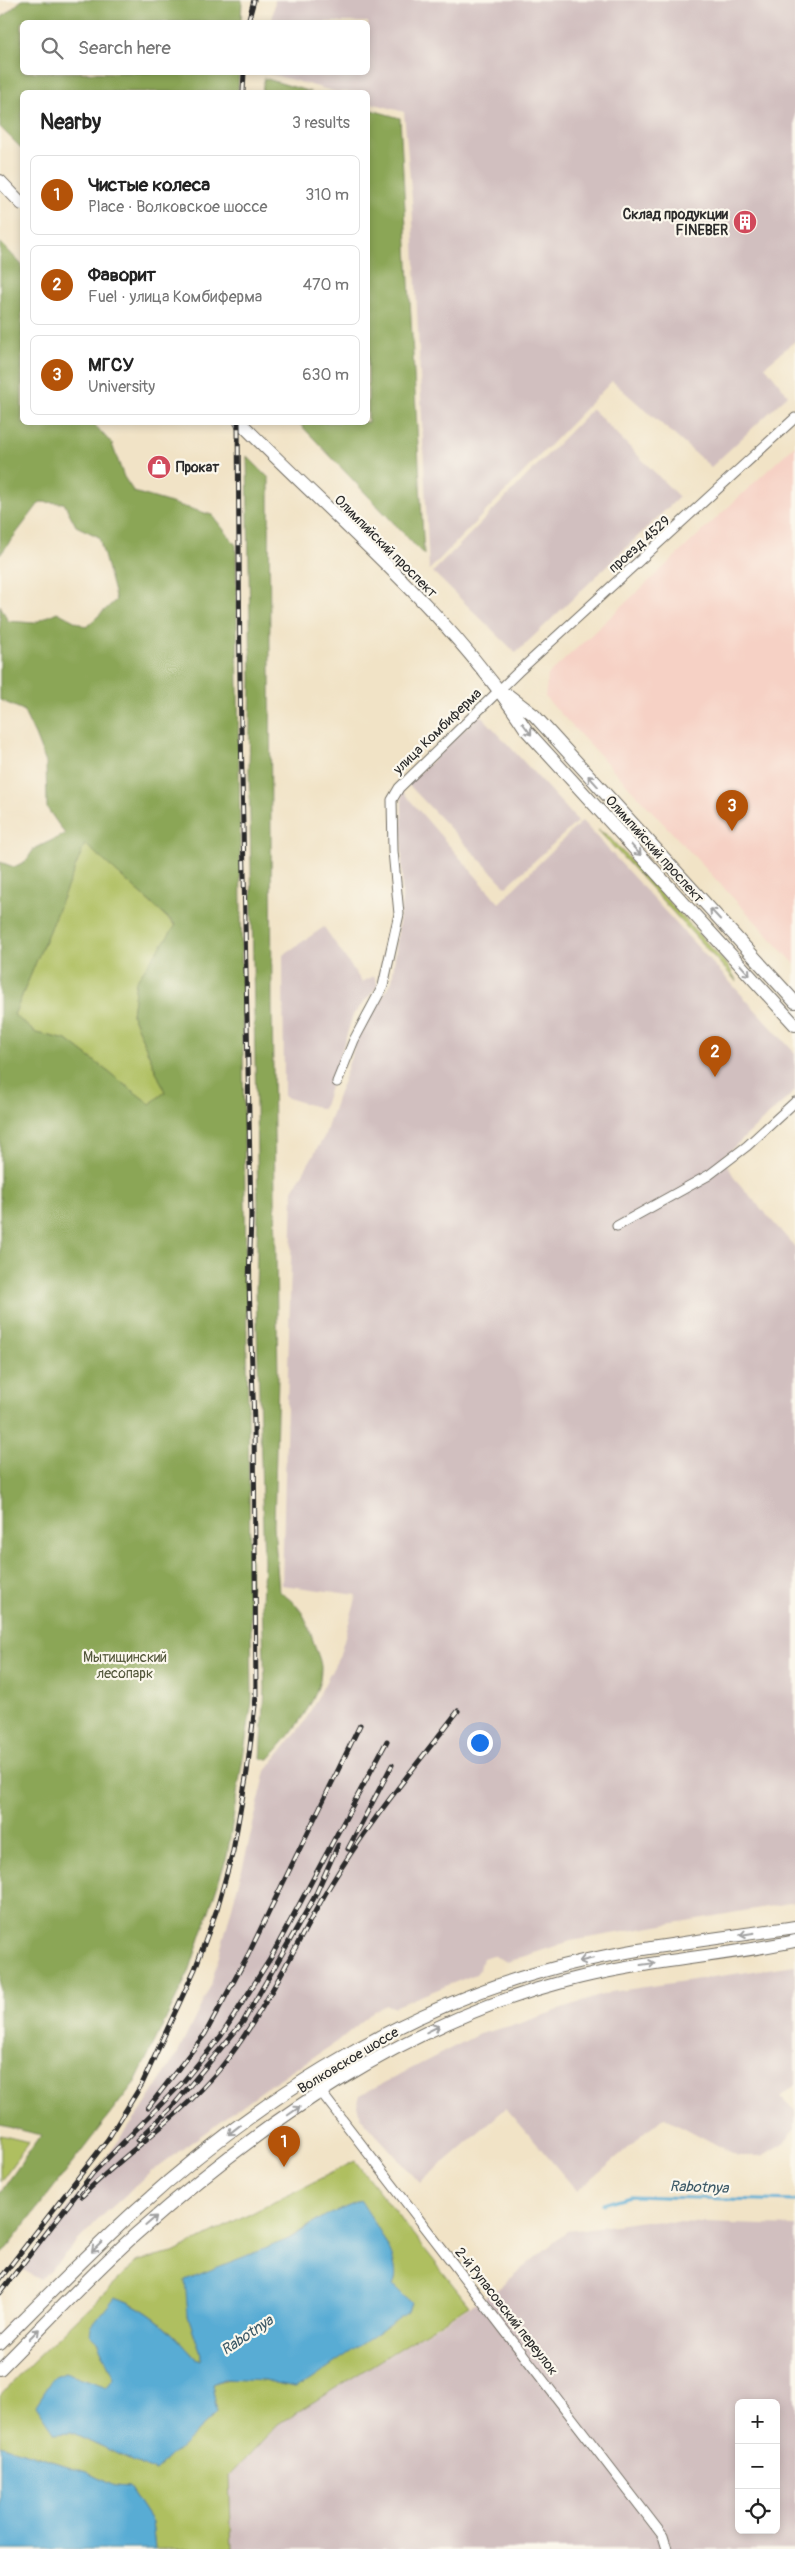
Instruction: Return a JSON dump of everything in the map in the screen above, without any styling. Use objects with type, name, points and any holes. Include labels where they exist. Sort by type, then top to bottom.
[{"type":"main road","points":[[0,181],[20,202]]},
{"type":"main road","name":"Олимпийский проспект","points":[[243,425],[402,581],[500,689],[527,731],[795,1025]]},
{"type":"main road","name":"Олимпийский проспект","points":[[500,689],[534,715],[795,1002]]},
{"type":"main road","name":"Волковское шоссе","points":[[0,2343],[136,2210],[179,2173],[253,2116],[335,2062],[390,2031],[454,2003],[537,1973],[593,1958],[795,1927]]},
{"type":"main road","name":"Волковское шоссе","points":[[0,2369],[93,2275],[159,2214],[229,2158],[321,2092],[406,2042],[441,2025],[532,1990],[632,1966],[795,1941]]},
{"type":"street","name":"проезд 4529","points":[[500,689],[795,418]]},
{"type":"street","name":"улица Комбиферма","points":[[338,1082],[354,1040],[383,986],[398,914],[393,851],[392,800],[398,788],[500,689]]},
{"type":"street","points":[[617,1226],[709,1175],[747,1146],[795,1102]]},
{"type":"street","name":"2-й Рупасовский переулок","points":[[321,2092],[663,2536],[667,2549]]},
{"type":"shaded area","points":[[275,0],[795,0],[795,341],[765,366],[788,395],[711,467],[612,381],[429,570],[412,200],[404,112],[370,103],[370,90],[329,90],[274,75],[370,75],[370,20],[272,20]]},
{"type":"shaded area","points":[[592,409],[679,497],[516,653],[433,572]]},
{"type":"shaded area","points":[[795,445],[795,964],[545,697],[548,675]]},
{"type":"shaded area","points":[[480,714],[578,821],[506,887],[408,784]]},
{"type":"shaded area","points":[[402,791],[499,903],[582,821],[795,1053],[795,1091],[723,1157],[735,1179],[795,1247],[795,1902],[571,1941],[507,1962],[492,1955],[483,1958],[480,1969],[476,1974],[393,2007],[386,2005],[374,2011],[337,2042],[273,2083],[152,2171],[99,2219],[40,2280],[22,2269],[141,2111],[178,2053],[211,1985],[266,1771],[305,1721],[339,1657],[357,1595],[282,1585],[293,1190],[324,1137],[357,1039],[392,981],[402,898]]},
{"type":"shaded area","points":[[324,927],[362,982],[374,976],[378,986],[353,1015],[323,1109],[284,1097],[283,955]]},
{"type":"shaded area","points":[[795,1965],[795,2085],[781,2097],[795,2111],[795,2129],[783,2143],[762,2156],[738,2156],[664,2117],[577,2191],[506,2108],[420,2183],[361,2118],[357,2106],[360,2095],[479,2034],[518,2024],[611,1992]]},
{"type":"shaded area","points":[[645,2221],[795,2226],[795,2549],[232,2549],[229,2476],[278,2424],[494,2291],[568,2231]]},
{"type":"green space","points":[[22,0],[242,0],[241,20],[20,20],[20,75],[239,75],[238,90],[20,90],[20,147],[0,127],[0,19]]},
{"type":"green space","points":[[264,78],[304,90],[262,90]]},
{"type":"green space","points":[[370,110],[400,118],[424,555],[301,425],[370,425]]},
{"type":"green space","name":"Мытищинский лесопарк","points":[[0,242],[20,263],[20,425],[95,425],[112,444],[124,477],[134,492],[212,515],[236,545],[252,1702],[227,1856],[189,1972],[135,2082],[0,2257],[0,2193],[41,2135],[0,2125],[0,862],[14,867],[26,861],[34,849],[65,834],[47,808],[46,763],[23,710],[0,700],[0,605],[8,621],[34,623],[57,612],[86,627],[116,600],[99,537],[76,526],[64,503],[40,502],[0,555]],"holes":[[[85,844],[176,925],[136,981],[132,1015],[165,1092],[150,1104],[67,1040],[36,1033],[14,1015]]]},
{"type":"green space","points":[[247,456],[269,478],[272,1007],[278,1377],[274,1526],[279,1591],[302,1612],[308,1624],[321,1666],[320,1682],[310,1706],[269,1759],[261,1759],[265,1688],[262,1603],[264,1563],[256,1291],[258,1204],[249,769],[251,681]]},
{"type":"green space","points":[[598,830],[607,835],[729,967],[737,982]]},
{"type":"green space","points":[[85,843],[176,926],[136,981],[132,1015],[165,1092],[150,1104],[67,1040],[36,1033],[14,1015]]},
{"type":"green space","points":[[0,2135],[29,2142],[0,2182]]},
{"type":"green space","points":[[355,2161],[469,2305],[278,2424],[229,2476],[232,2549],[155,2549],[152,2522],[129,2487],[114,2486],[86,2472],[0,2445],[0,2396],[30,2364],[138,2261],[173,2253]],"holes":[[[361,2202],[386,2243],[391,2255],[396,2276],[393,2285],[411,2303],[295,2387],[242,2379],[232,2379],[212,2384],[217,2413],[155,2471],[71,2432],[64,2372],[107,2387],[114,2378],[97,2341],[115,2297],[150,2314],[169,2330],[195,2358],[200,2360],[201,2354],[188,2316],[249,2267],[292,2236],[337,2211]]]},
{"type":"water","points":[[361,2201],[380,2231],[391,2254],[396,2276],[393,2285],[411,2303],[408,2312],[310,2380],[295,2387],[265,2381],[224,2379],[212,2384],[217,2413],[155,2471],[71,2432],[55,2433],[36,2405],[55,2376],[65,2372],[107,2387],[114,2378],[97,2341],[90,2334],[91,2327],[115,2297],[149,2314],[168,2330],[195,2358],[200,2360],[201,2354],[188,2316],[185,2280],[289,2239],[325,2216]]},
{"type":"water","points":[[0,2445],[86,2472],[114,2486],[129,2487],[152,2522],[155,2549],[0,2549]]},
{"type":"waterway","name":"Rabotnya","points":[[603,2204],[630,2196],[795,2201]]},
{"type":"railway","points":[[249,20],[254,0]]},
{"type":"railway","points":[[243,90],[244,75]]},
{"type":"railway","points":[[0,2279],[108,2139],[142,2084],[195,1969],[217,1909],[233,1851],[247,1772],[256,1697],[254,1422],[249,1284],[251,1215],[240,679],[238,425]]},
{"type":"railway","points":[[82,2196],[169,2120],[219,2070],[264,2005],[328,1889],[358,1843],[390,1798],[458,1711]]},
{"type":"railway","points":[[148,2108],[205,2034],[248,1955],[360,1725]]},
{"type":"railway","points":[[0,2293],[93,2173],[183,2082],[221,2036],[270,1959],[387,1741]]},
{"type":"railway","points":[[348,1849],[392,1765]]},
{"type":"railway","points":[[138,2140],[172,2107],[243,2022],[314,1898],[338,1845]]},
{"type":"place","name":"Склад продукции FINEBER","points":[[745,222]]},
{"type":"place","name":"Прокат","points":[[159,467]]},
{"type":"place","name":"МГСУ","points":[[732,831]]},
{"type":"place","name":"Фаворит","points":[[715,1077]]},
{"type":"place","name":"Чистые колеса","points":[[284,2167]]}]
